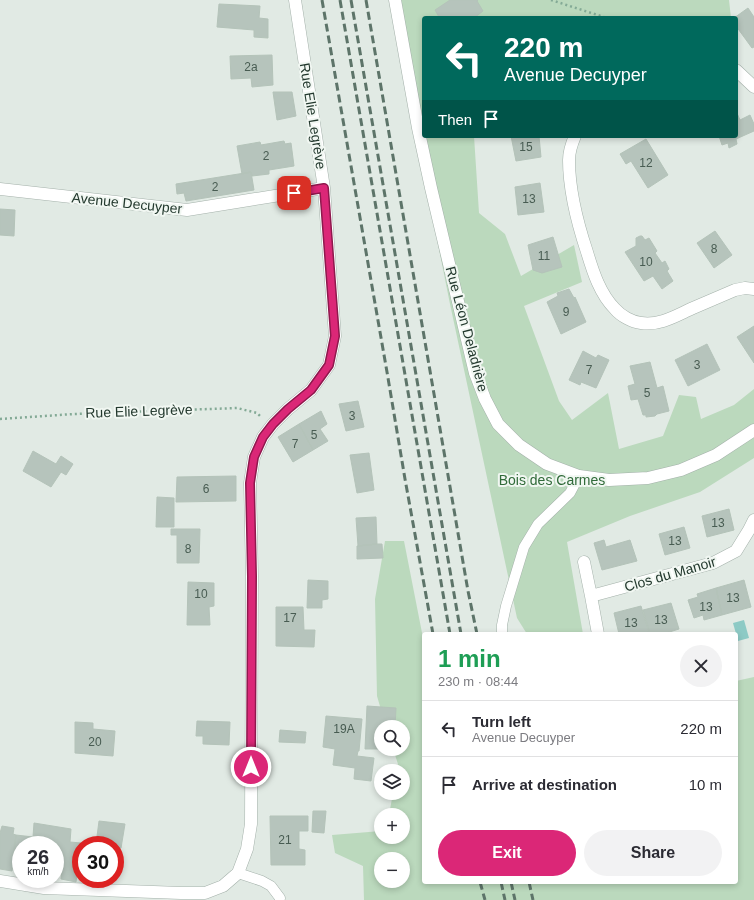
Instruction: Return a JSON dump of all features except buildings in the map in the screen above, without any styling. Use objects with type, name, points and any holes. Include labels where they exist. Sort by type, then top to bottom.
[{"type":"street","name":"Rue Elie Legrève","points":[[0,881],[44,888],[205,893],[223,886],[238,873],[247,849],[252,824],[252,576],[250,483],[254,457],[263,437],[273,424],[311,390],[329,365],[335,336],[324,188],[295,0]]},
{"type":"street","name":"Rue Léon Deladrière","points":[[396,0],[420,135],[475,373],[485,399],[498,424],[519,445],[547,464],[579,476],[609,480],[648,478],[681,470],[716,455],[754,430]]},
{"type":"street","points":[[738,72],[754,87]]},
{"type":"street","points":[[574,138],[569,159],[574,210],[592,269],[607,300],[615,309],[629,320],[639,323],[652,324],[665,321],[735,290],[754,288]]},
{"type":"street","name":"Avenue Decuyper","points":[[0,189],[187,210],[324,188]]},
{"type":"street","name":"Clos du Manoir","points":[[591,596],[713,563],[736,551],[754,520]]},
{"type":"street","points":[[584,562],[598,632]]},
{"type":"lane","points":[[502,632],[506,606],[524,547],[538,524],[570,493],[579,476]]},
{"type":"lane","points":[[238,873],[271,886],[280,898]]},
{"type":"path","points":[[551,0],[601,16]]},
{"type":"path","name":"Rue Elie Legrève","points":[[0,419],[74,414],[237,408],[256,413],[273,424]]},
{"type":"green space","name":"Bois des Carmes","points":[[389,0],[729,0],[731,16],[422,16],[422,138],[474,138],[479,213],[505,234],[521,276],[574,245],[582,282],[524,306],[559,401],[572,420],[608,393],[619,449],[663,436],[679,395],[696,397],[701,419],[734,405],[754,389],[754,458],[700,492],[630,516],[567,542],[583,632],[526,632],[517,618],[450,304]]},
{"type":"green space","points":[[385,541],[404,541],[422,633],[422,884],[738,884],[738,681],[754,677],[754,900],[364,900],[363,866],[335,853],[332,835],[374,832],[374,844],[410,844],[410,808],[390,808],[392,800],[410,800],[410,764],[398,764],[395,756],[410,756],[410,720],[384,720],[377,696],[375,599]]},
{"type":"water","points":[[744,620],[749,638],[738,641],[738,632],[736,632],[733,623]]},
{"type":"railway","points":[[322,0],[433,632]]},
{"type":"railway","points":[[340,0],[450,632]]},
{"type":"railway","points":[[351,0],[461,632]]},
{"type":"railway","points":[[366,0],[468,591],[477,632]]},
{"type":"railway","points":[[481,884],[485,900]]},
{"type":"railway","points":[[501,884],[505,900]]},
{"type":"railway","points":[[511,884],[515,900]]},
{"type":"railway","points":[[529,884],[533,900]]},
{"type":"route","points":[[251,767],[252,576],[250,483],[254,457],[263,437],[273,424],[311,390],[329,365],[335,336],[324,188],[294,193]]}]
